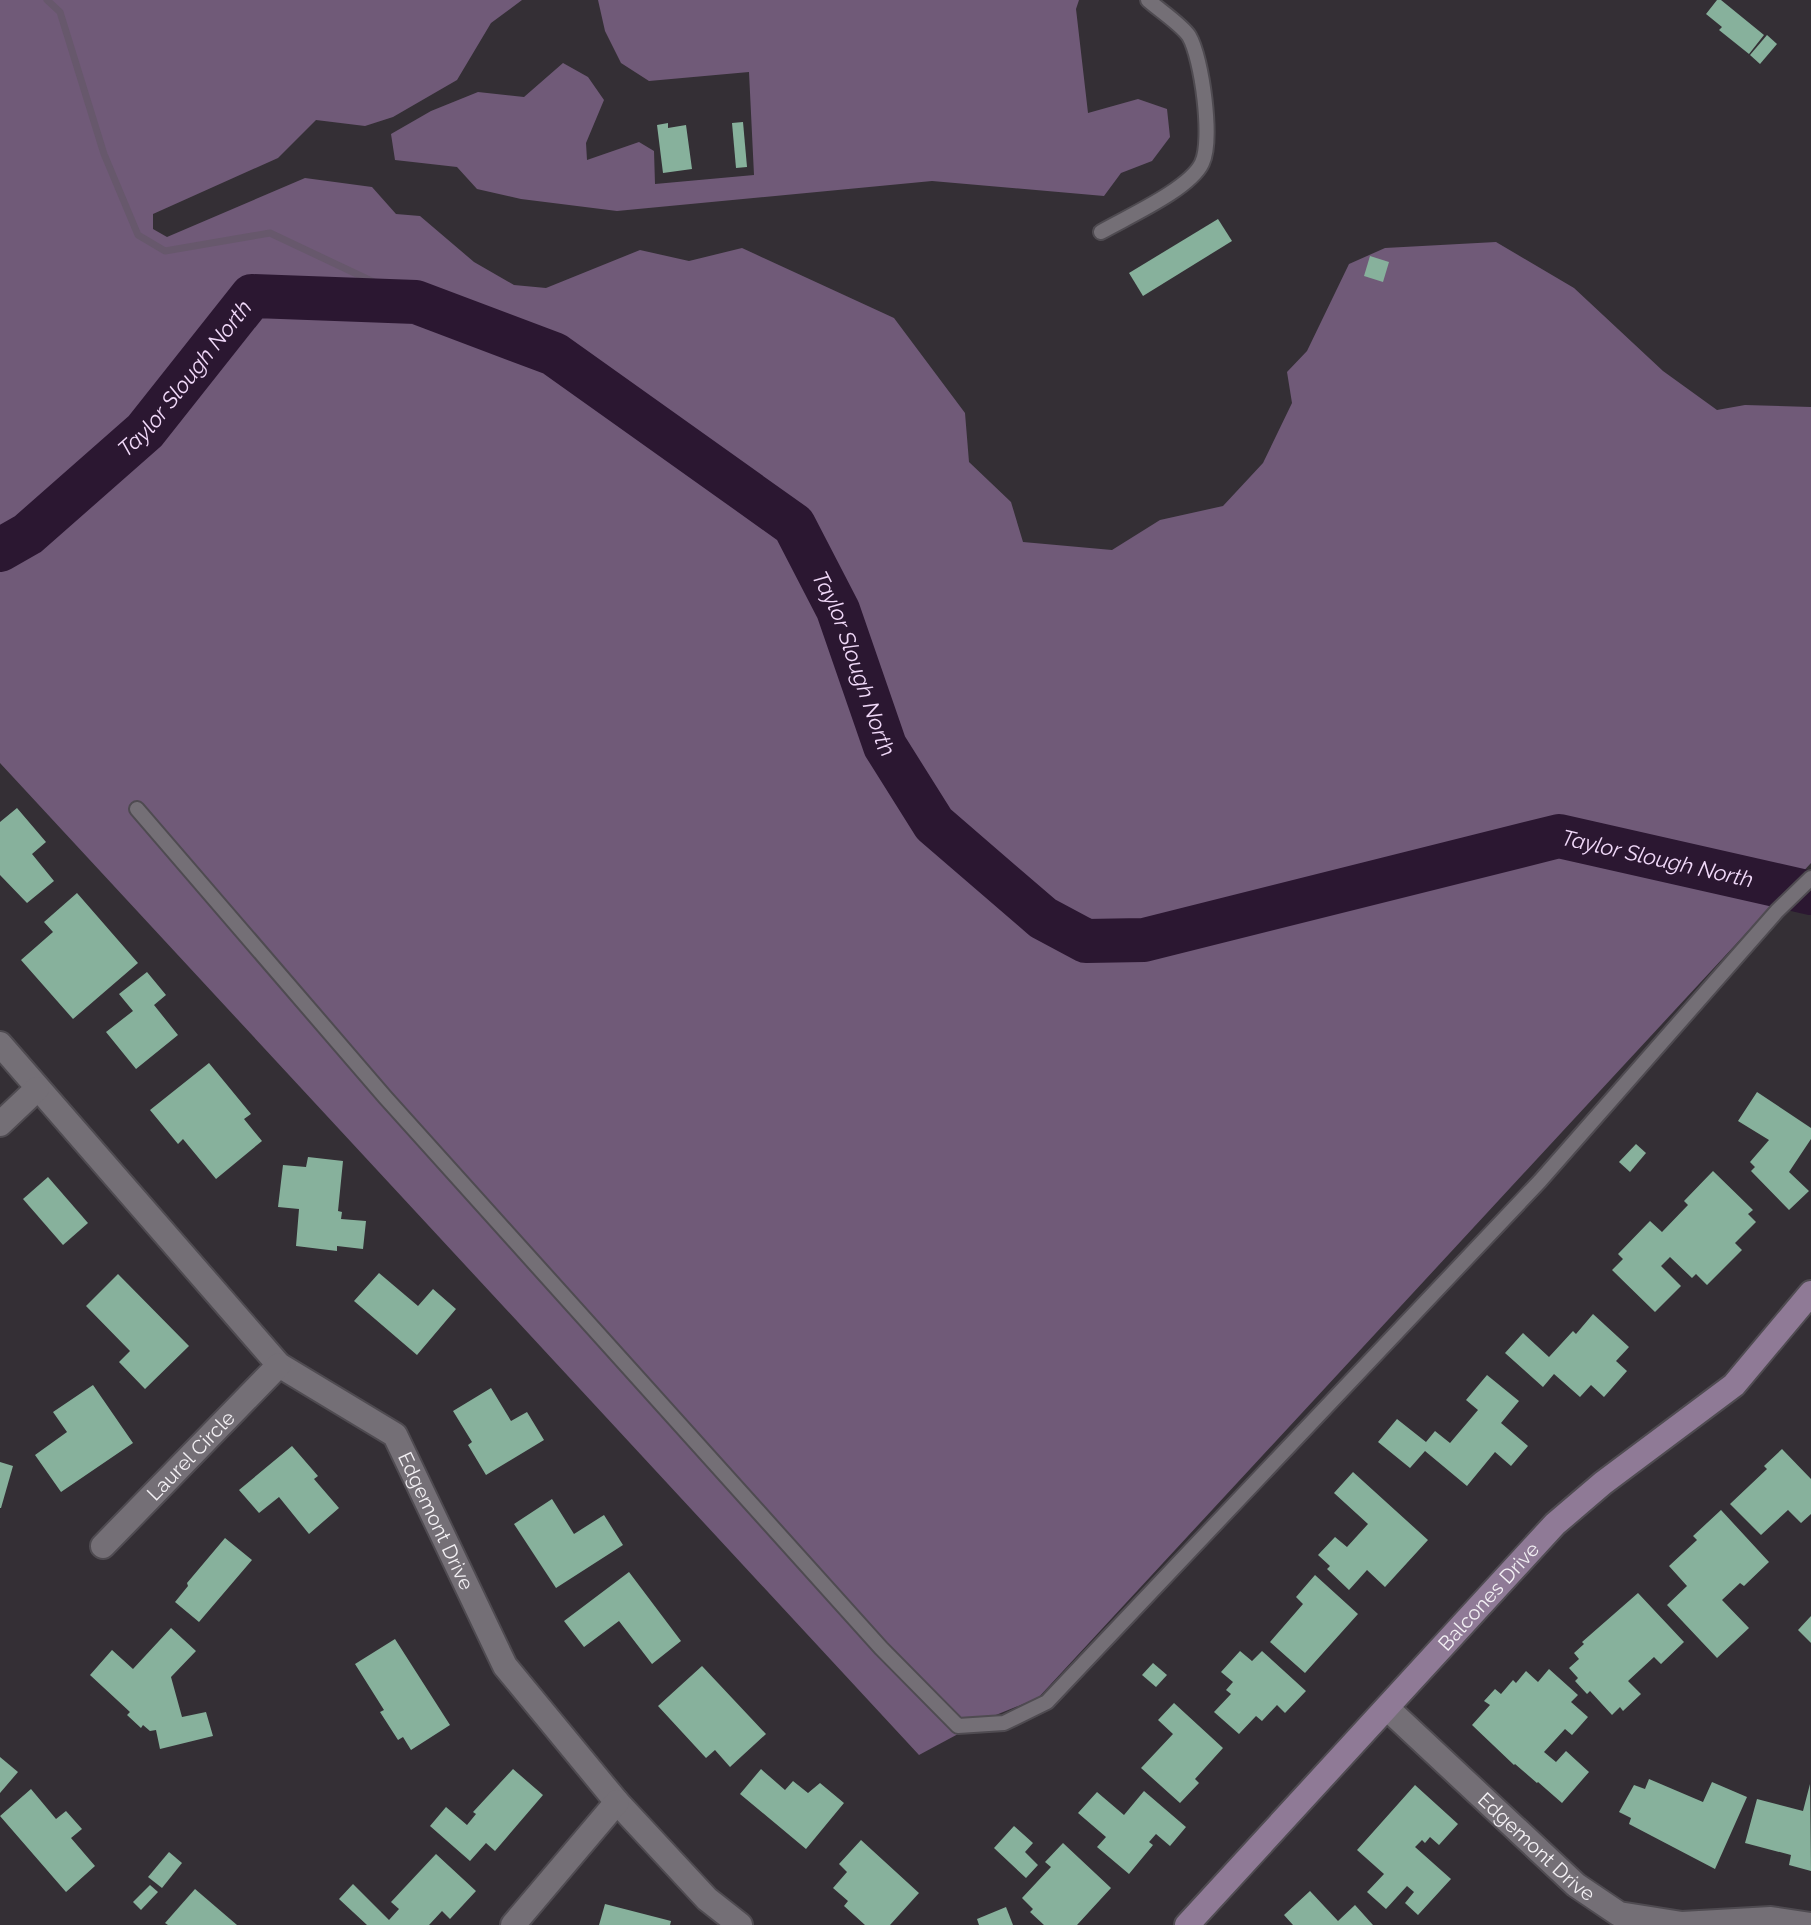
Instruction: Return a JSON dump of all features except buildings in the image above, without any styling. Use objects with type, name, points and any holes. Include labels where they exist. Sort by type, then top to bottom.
[{"type":"street","name":"Edgemont Drive","points":[[0,1044],[279,1365],[395,1435],[505,1666],[617,1802],[707,1899],[740,1925]]},
{"type":"street","points":[[0,1124],[37,1089]]},
{"type":"street","name":"Balcones Drive","points":[[1187,1925],[1555,1524],[1603,1483],[1734,1385],[1811,1293]]},
{"type":"street","name":"Laurel Circle","points":[[103,1546],[279,1365]]},
{"type":"street","name":"Edgemont Drive","points":[[1387,1708],[1576,1885],[1619,1914],[1682,1925],[1771,1919],[1810,1925]]},
{"type":"street","points":[[513,1925],[617,1802]]},
{"type":"lane","points":[[1101,232],[1179,188],[1202,163],[1206,125],[1203,82],[1189,36],[1148,0]]},
{"type":"lane","points":[[137,809],[385,1097],[881,1648],[958,1726],[1004,1723],[1047,1702],[1540,1181],[1777,911],[1811,878]]},
{"type":"shaded area","points":[[0,0],[522,0],[491,23],[457,80],[393,117],[365,126],[316,120],[278,158],[153,214],[153,229],[167,237],[305,178],[372,187],[396,214],[420,216],[474,262],[514,285],[546,288],[640,250],[689,261],[742,248],[894,318],[965,413],[969,462],[1011,502],[1023,542],[1112,550],[1160,520],[1223,506],[1263,463],[1292,403],[1287,372],[1307,351],[1349,264],[1385,248],[1496,242],[1574,288],[1663,371],[1717,410],[1745,405],[1811,407],[1811,863],[1038,1698],[986,1719],[919,1755],[0,763]]},
{"type":"shaded area","points":[[598,0],[1079,0],[1076,9],[1088,113],[1138,99],[1167,109],[1170,137],[1152,161],[1121,173],[1104,196],[932,181],[617,211],[521,199],[477,189],[457,167],[395,160],[391,134],[431,111],[478,92],[524,97],[563,63],[588,77],[604,100],[586,143],[587,160],[639,142],[654,151],[655,184],[754,175],[749,72],[649,81],[621,63],[605,31]]},
{"type":"waterway","points":[[47,0],[60,12],[104,154],[138,235],[165,251],[270,233],[416,302]]},
{"type":"waterway","name":"Taylor Slough North","points":[[0,550],[28,534],[145,431],[252,296],[416,302],[554,354],[794,525],[838,610],[885,746],[934,824],[1043,918],[1086,941],[1144,940],[1559,836],[1811,893]]}]
